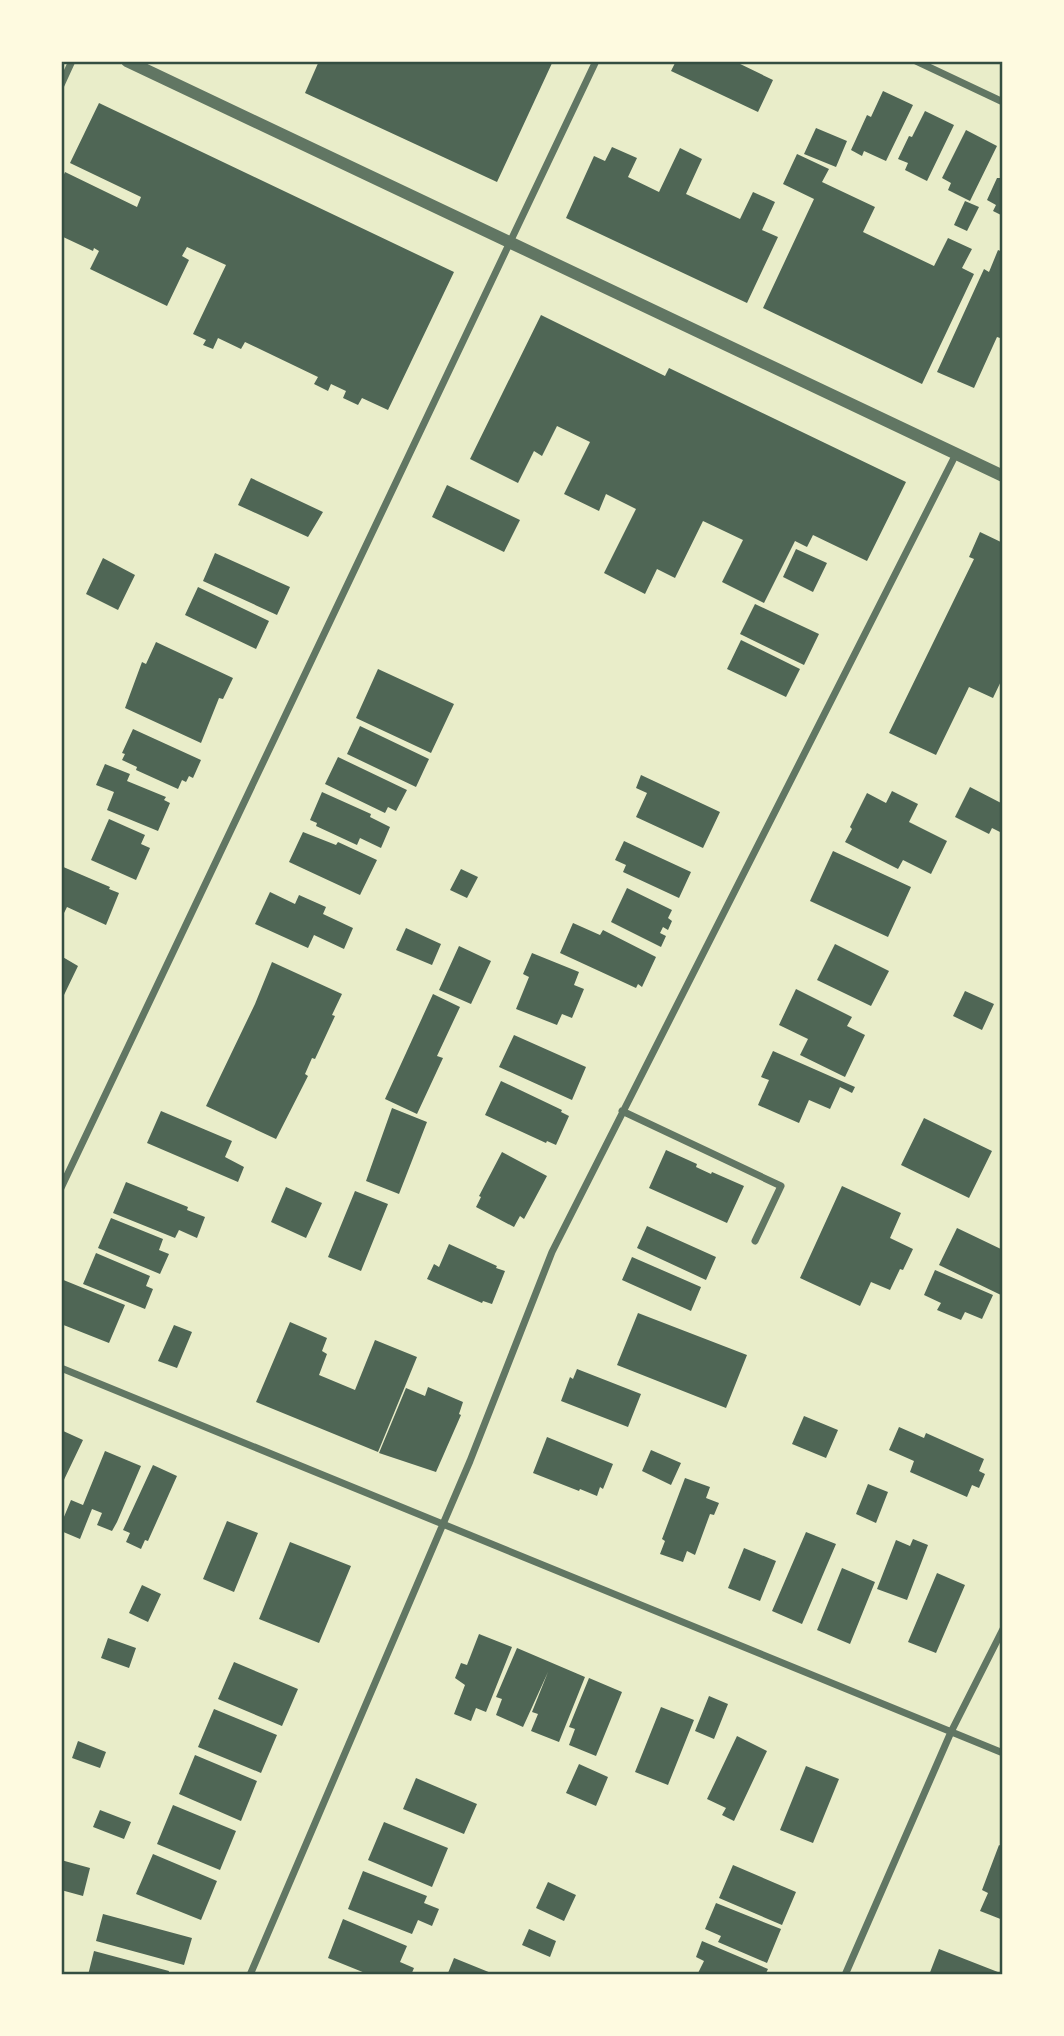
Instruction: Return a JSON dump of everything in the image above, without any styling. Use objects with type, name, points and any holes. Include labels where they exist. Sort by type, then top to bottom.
[{"type":"street","points":[[61,85],[72,61]]},
{"type":"street","points":[[127,61],[1003,476]]},
{"type":"street","points":[[61,1188],[596,61]]},
{"type":"street","points":[[916,61],[1003,102]]},
{"type":"street","points":[[250,1975],[470,1461],[552,1252],[956,454]]},
{"type":"street","points":[[622,1111],[781,1186],[755,1241]]},
{"type":"street","points":[[61,1368],[1003,1753]]},
{"type":"street","points":[[845,1975],[951,1732],[1003,1629]]},
{"type":"building","points":[[319,61],[459,61],[466,64],[467,61],[553,61],[497,182],[305,93]]},
{"type":"building","points":[[676,61],[734,61],[773,80],[758,112],[671,71]]},
{"type":"building","points":[[883,91],[913,105],[886,161],[864,151],[862,156],[851,150],[867,115],[871,117]]},
{"type":"building","points":[[99,103],[454,272],[388,410],[362,398],[358,405],[343,398],[346,391],[331,384],[328,391],[314,384],[318,377],[245,342],[241,349],[218,338],[213,349],[203,345],[206,340],[193,334],[226,265],[187,247],[182,256],[189,260],[167,306],[90,269],[99,251],[94,248],[93,251],[61,236],[61,181],[65,172],[137,207],[141,197],[70,163]]},
{"type":"building","points":[[925,111],[954,125],[927,181],[905,170],[908,163],[898,159]]},
{"type":"building","points":[[816,128],[847,141],[836,167],[804,154]]},
{"type":"building","points":[[966,130],[997,146],[970,201],[948,190],[951,183],[942,178]]},
{"type":"building","points":[[612,147],[637,158],[628,177],[659,192],[680,148],[702,159],[686,194],[740,219],[753,192],[775,202],[762,230],[778,237],[747,303],[566,218],[594,156],[605,161]]},
{"type":"building","points":[[797,154],[829,169],[822,182],[875,207],[863,232],[934,266],[948,238],[972,249],[962,268],[974,274],[922,384],[763,308],[814,199],[783,184]]},
{"type":"building","points":[[1003,173],[1003,216],[993,211],[996,205],[987,200],[997,178]]},
{"type":"building","points":[[965,201],[979,207],[967,231],[954,225]]},
{"type":"building","points":[[998,250],[1003,252],[1003,339],[997,337],[974,388],[937,372],[984,269],[989,272]]},
{"type":"building","points":[[541,315],[665,376],[669,368],[906,482],[867,561],[813,535],[807,547],[795,541],[764,603],[722,582],[743,540],[703,521],[675,578],[657,569],[645,594],[604,573],[636,509],[606,494],[599,511],[564,494],[590,442],[557,426],[542,456],[534,451],[518,483],[470,459]]},
{"type":"building","points":[[251,478],[323,512],[308,537],[238,505]]},
{"type":"building","points":[[447,485],[520,520],[504,552],[432,517]]},
{"type":"building","points":[[980,532],[1003,543],[1003,677],[993,698],[969,687],[936,755],[889,733],[974,559],[969,557]]},
{"type":"building","points":[[796,549],[827,563],[813,592],[783,577]]},
{"type":"building","points":[[215,553],[290,587],[277,615],[203,581]]},
{"type":"building","points":[[103,558],[135,575],[118,610],[86,594]]},
{"type":"building","points":[[198,587],[269,621],[256,649],[185,615]]},
{"type":"building","points":[[755,604],[819,634],[804,665],[740,634]]},
{"type":"building","points":[[741,640],[800,669],[786,697],[727,669]]},
{"type":"building","points":[[156,642],[233,678],[223,699],[219,698],[201,743],[125,708],[142,662],[146,664]]},
{"type":"building","points":[[378,669],[454,704],[431,753],[356,718]]},
{"type":"building","points":[[360,726],[429,759],[416,787],[347,754]]},
{"type":"building","points":[[133,729],[201,760],[193,778],[189,776],[186,782],[182,780],[178,789],[136,770],[137,767],[122,760],[125,754],[122,753]]},
{"type":"building","points":[[338,757],[407,790],[396,811],[388,807],[385,813],[325,784]]},
{"type":"building","points":[[105,764],[130,774],[127,781],[166,797],[164,800],[170,803],[158,831],[107,810],[114,792],[96,785]]},
{"type":"building","points":[[641,775],[720,812],[703,848],[636,817],[647,793],[636,788]]},
{"type":"building","points":[[970,787],[1003,804],[1003,827],[1000,832],[992,828],[989,834],[955,817]]},
{"type":"building","points":[[892,791],[918,804],[909,822],[947,841],[931,874],[903,860],[898,869],[845,842],[867,793],[886,803]]},
{"type":"building","points":[[322,792],[371,814],[370,817],[390,827],[381,848],[360,838],[357,845],[316,826],[317,823],[310,820]]},
{"type":"building","points":[[109,819],[145,835],[141,844],[150,848],[136,880],[91,860]]},
{"type":"building","points":[[303,832],[336,845],[338,842],[377,860],[360,895],[289,862]]},
{"type":"building","points":[[624,841],[691,872],[679,898],[623,872],[626,865],[615,860]]},
{"type":"building","points":[[833,851],[911,887],[888,937],[810,901]]},
{"type":"building","points":[[61,866],[119,893],[106,925],[67,907],[64,913],[61,911]]},
{"type":"building","points":[[461,869],[478,877],[467,898],[450,890]]},
{"type":"building","points":[[627,888],[672,910],[668,918],[672,921],[668,930],[663,927],[660,933],[666,936],[661,947],[611,922]]},
{"type":"building","points":[[270,892],[295,904],[299,895],[326,907],[323,914],[353,928],[344,949],[314,935],[308,948],[255,924]]},
{"type":"building","points":[[573,923],[600,935],[603,930],[656,957],[642,987],[638,984],[636,988],[560,953]]},
{"type":"building","points":[[406,928],[441,944],[432,965],[396,950]]},
{"type":"building","points":[[835,944],[889,971],[871,1006],[817,980]]},
{"type":"building","points":[[459,946],[491,961],[471,1004],[439,990]]},
{"type":"building","points":[[532,953],[579,972],[574,985],[584,989],[572,1018],[562,1014],[557,1025],[516,1009],[529,977],[523,974]]},
{"type":"building","points":[[61,956],[78,966],[64,995],[61,994]]},
{"type":"building","points":[[272,962],[342,994],[332,1015],[335,1016],[305,1074],[308,1076],[276,1139],[206,1106]]},
{"type":"building","points":[[796,989],[852,1017],[847,1026],[865,1035],[845,1077],[800,1055],[808,1039],[779,1025]]},
{"type":"building","points":[[965,991],[994,1004],[982,1030],[953,1016]]},
{"type":"building","points":[[433,994],[460,1007],[437,1056],[443,1058],[417,1114],[385,1099]]},
{"type":"building","points":[[514,1035],[586,1067],[572,1100],[499,1067]]},
{"type":"building","points":[[773,1051],[855,1087],[852,1093],[840,1087],[830,1109],[809,1100],[799,1123],[758,1105],[769,1080],[761,1077]]},
{"type":"building","points":[[501,1081],[562,1110],[561,1112],[569,1116],[556,1145],[485,1115]]},
{"type":"building","points":[[392,1108],[427,1122],[399,1194],[366,1181]]},
{"type":"building","points":[[161,1111],[232,1141],[225,1157],[244,1167],[238,1182],[147,1143]]},
{"type":"building","points":[[924,1118],[992,1151],[969,1198],[901,1165]]},
{"type":"building","points":[[666,1150],[697,1164],[696,1167],[711,1174],[712,1172],[744,1186],[727,1223],[649,1188]]},
{"type":"building","points":[[502,1152],[547,1176],[524,1219],[520,1216],[514,1227],[476,1207]]},
{"type":"building","points":[[126,1182],[188,1207],[187,1210],[205,1217],[197,1238],[179,1230],[175,1238],[113,1213]]},
{"type":"building","points":[[842,1186],[901,1213],[890,1238],[913,1249],[890,1290],[871,1282],[860,1306],[800,1278]]},
{"type":"building","points":[[286,1187],[322,1203],[306,1238],[271,1222]]},
{"type":"building","points":[[355,1191],[388,1204],[361,1271],[328,1257]]},
{"type":"building","points":[[111,1218],[163,1239],[159,1250],[169,1254],[160,1274],[98,1248]]},
{"type":"building","points":[[647,1226],[716,1257],[706,1280],[637,1248]]},
{"type":"building","points":[[957,1228],[1003,1250],[1003,1296],[939,1265]]},
{"type":"building","points":[[449,1244],[505,1271],[492,1304],[482,1303],[427,1279],[434,1264],[439,1267]]},
{"type":"building","points":[[96,1253],[150,1276],[146,1286],[153,1289],[145,1309],[83,1284]]},
{"type":"building","points":[[632,1257],[701,1287],[691,1311],[622,1280]]},
{"type":"building","points":[[935,1270],[993,1295],[982,1319],[965,1312],[961,1320],[937,1310],[941,1303],[924,1295]]},
{"type":"building","points":[[61,1279],[125,1305],[109,1343],[61,1324]]},
{"type":"building","points":[[638,1313],[747,1355],[726,1408],[617,1365]]},
{"type":"building","points":[[290,1322],[327,1338],[322,1351],[327,1354],[319,1375],[355,1390],[375,1340],[417,1357],[378,1452],[256,1402]]},
{"type":"building","points":[[174,1325],[192,1332],[177,1368],[158,1361]]},
{"type":"building","points":[[577,1369],[641,1394],[628,1427],[561,1401],[570,1377],[573,1379]]},
{"type":"building","points":[[428,1387],[463,1402],[459,1414],[461,1415],[436,1472],[379,1453],[406,1388],[425,1396]]},
{"type":"building","points":[[804,1416],[838,1430],[826,1458],[792,1444]]},
{"type":"building","points":[[899,1427],[924,1438],[926,1433],[984,1459],[979,1471],[985,1474],[979,1488],[972,1485],[967,1497],[910,1472],[914,1461],[889,1450]]},
{"type":"building","points":[[61,1430],[83,1440],[61,1486]]},
{"type":"building","points":[[547,1437],[613,1464],[603,1489],[600,1487],[597,1496],[533,1473]]},
{"type":"building","points":[[651,1450],[681,1463],[671,1485],[642,1471]]},
{"type":"building","points":[[105,1451],[141,1466],[112,1531],[97,1525],[102,1513],[92,1509],[80,1539],[61,1531],[61,1524],[71,1500],[83,1505]]},
{"type":"building","points":[[153,1465],[177,1476],[148,1541],[145,1540],[141,1549],[126,1542],[130,1533],[123,1530]]},
{"type":"building","points":[[685,1478],[710,1487],[706,1498],[719,1503],[714,1515],[710,1514],[695,1555],[687,1551],[683,1562],[660,1554],[665,1541],[662,1539]]},
{"type":"building","points":[[868,1484],[888,1492],[876,1523],[856,1514]]},
{"type":"building","points":[[227,1521],[258,1533],[234,1592],[203,1579]]},
{"type":"building","points":[[806,1532],[836,1544],[802,1624],[772,1611]]},
{"type":"building","points":[[913,1539],[928,1545],[907,1600],[877,1589],[896,1540],[910,1546]]},
{"type":"building","points":[[290,1542],[351,1566],[319,1643],[259,1619]]},
{"type":"building","points":[[744,1548],[776,1561],[760,1601],[728,1588]]},
{"type":"building","points":[[842,1568],[875,1582],[850,1644],[817,1630]]},
{"type":"building","points":[[937,1573],[965,1585],[936,1653],[908,1642]]},
{"type":"building","points":[[142,1585],[161,1594],[148,1622],[129,1613]]},
{"type":"building","points":[[479,1634],[512,1647],[486,1712],[476,1708],[471,1721],[454,1714],[465,1685],[455,1678],[461,1663],[467,1665]]},
{"type":"building","points":[[108,1638],[136,1648],[129,1668],[101,1658]]},
{"type":"building","points":[[517,1648],[585,1677],[559,1742],[531,1731],[538,1714],[532,1712],[548,1672],[523,1727],[496,1715],[502,1699],[496,1697]]},
{"type":"building","points":[[234,1662],[298,1689],[282,1726],[218,1699]]},
{"type":"building","points":[[589,1678],[622,1692],[596,1756],[569,1745],[575,1729],[569,1727]]},
{"type":"building","points":[[709,1696],[728,1704],[714,1739],[695,1731]]},
{"type":"building","points":[[661,1707],[694,1720],[668,1785],[635,1772]]},
{"type":"building","points":[[214,1709],[277,1735],[261,1773],[198,1747]]},
{"type":"building","points":[[737,1736],[767,1751],[734,1821],[722,1815],[726,1808],[707,1799]]},
{"type":"building","points":[[78,1741],[106,1752],[100,1768],[72,1758]]},
{"type":"building","points":[[195,1755],[257,1781],[241,1821],[179,1794]]},
{"type":"building","points":[[579,1764],[608,1777],[596,1806],[566,1793]]},
{"type":"building","points":[[806,1766],[839,1779],[813,1843],[780,1830]]},
{"type":"building","points":[[416,1778],[477,1804],[464,1834],[403,1809]]},
{"type":"building","points":[[173,1805],[236,1831],[220,1870],[157,1844]]},
{"type":"building","points":[[100,1810],[131,1822],[124,1839],[93,1827]]},
{"type":"building","points":[[384,1822],[448,1848],[432,1887],[368,1860]]},
{"type":"building","points":[[999,1845],[1003,1847],[1003,1920],[980,1911],[988,1893],[982,1890]]},
{"type":"building","points":[[153,1854],[217,1881],[201,1920],[136,1894]]},
{"type":"building","points":[[61,1860],[90,1868],[83,1896],[61,1890]]},
{"type":"building","points":[[733,1865],[796,1892],[782,1925],[719,1898]]},
{"type":"building","points":[[363,1871],[427,1896],[424,1903],[439,1909],[432,1926],[418,1920],[412,1934],[348,1909]]},
{"type":"building","points":[[548,1882],[576,1895],[564,1921],[536,1908]]},
{"type":"building","points":[[716,1903],[781,1929],[767,1963],[718,1942],[721,1936],[705,1929]]},
{"type":"building","points":[[103,1914],[192,1938],[184,1965],[96,1941]]},
{"type":"building","points":[[343,1919],[407,1946],[400,1962],[414,1968],[411,1975],[370,1975],[328,1958]]},
{"type":"building","points":[[529,1929],[556,1941],[550,1957],[522,1945]]},
{"type":"building","points":[[702,1941],[768,1969],[765,1975],[697,1975],[704,1961],[696,1957]]},
{"type":"building","points":[[939,1949],[1003,1974],[1003,1975],[929,1975]]},
{"type":"building","points":[[94,1951],[169,1971],[168,1975],[88,1975]]},
{"type":"building","points":[[454,1958],[496,1975],[448,1973]]}]
